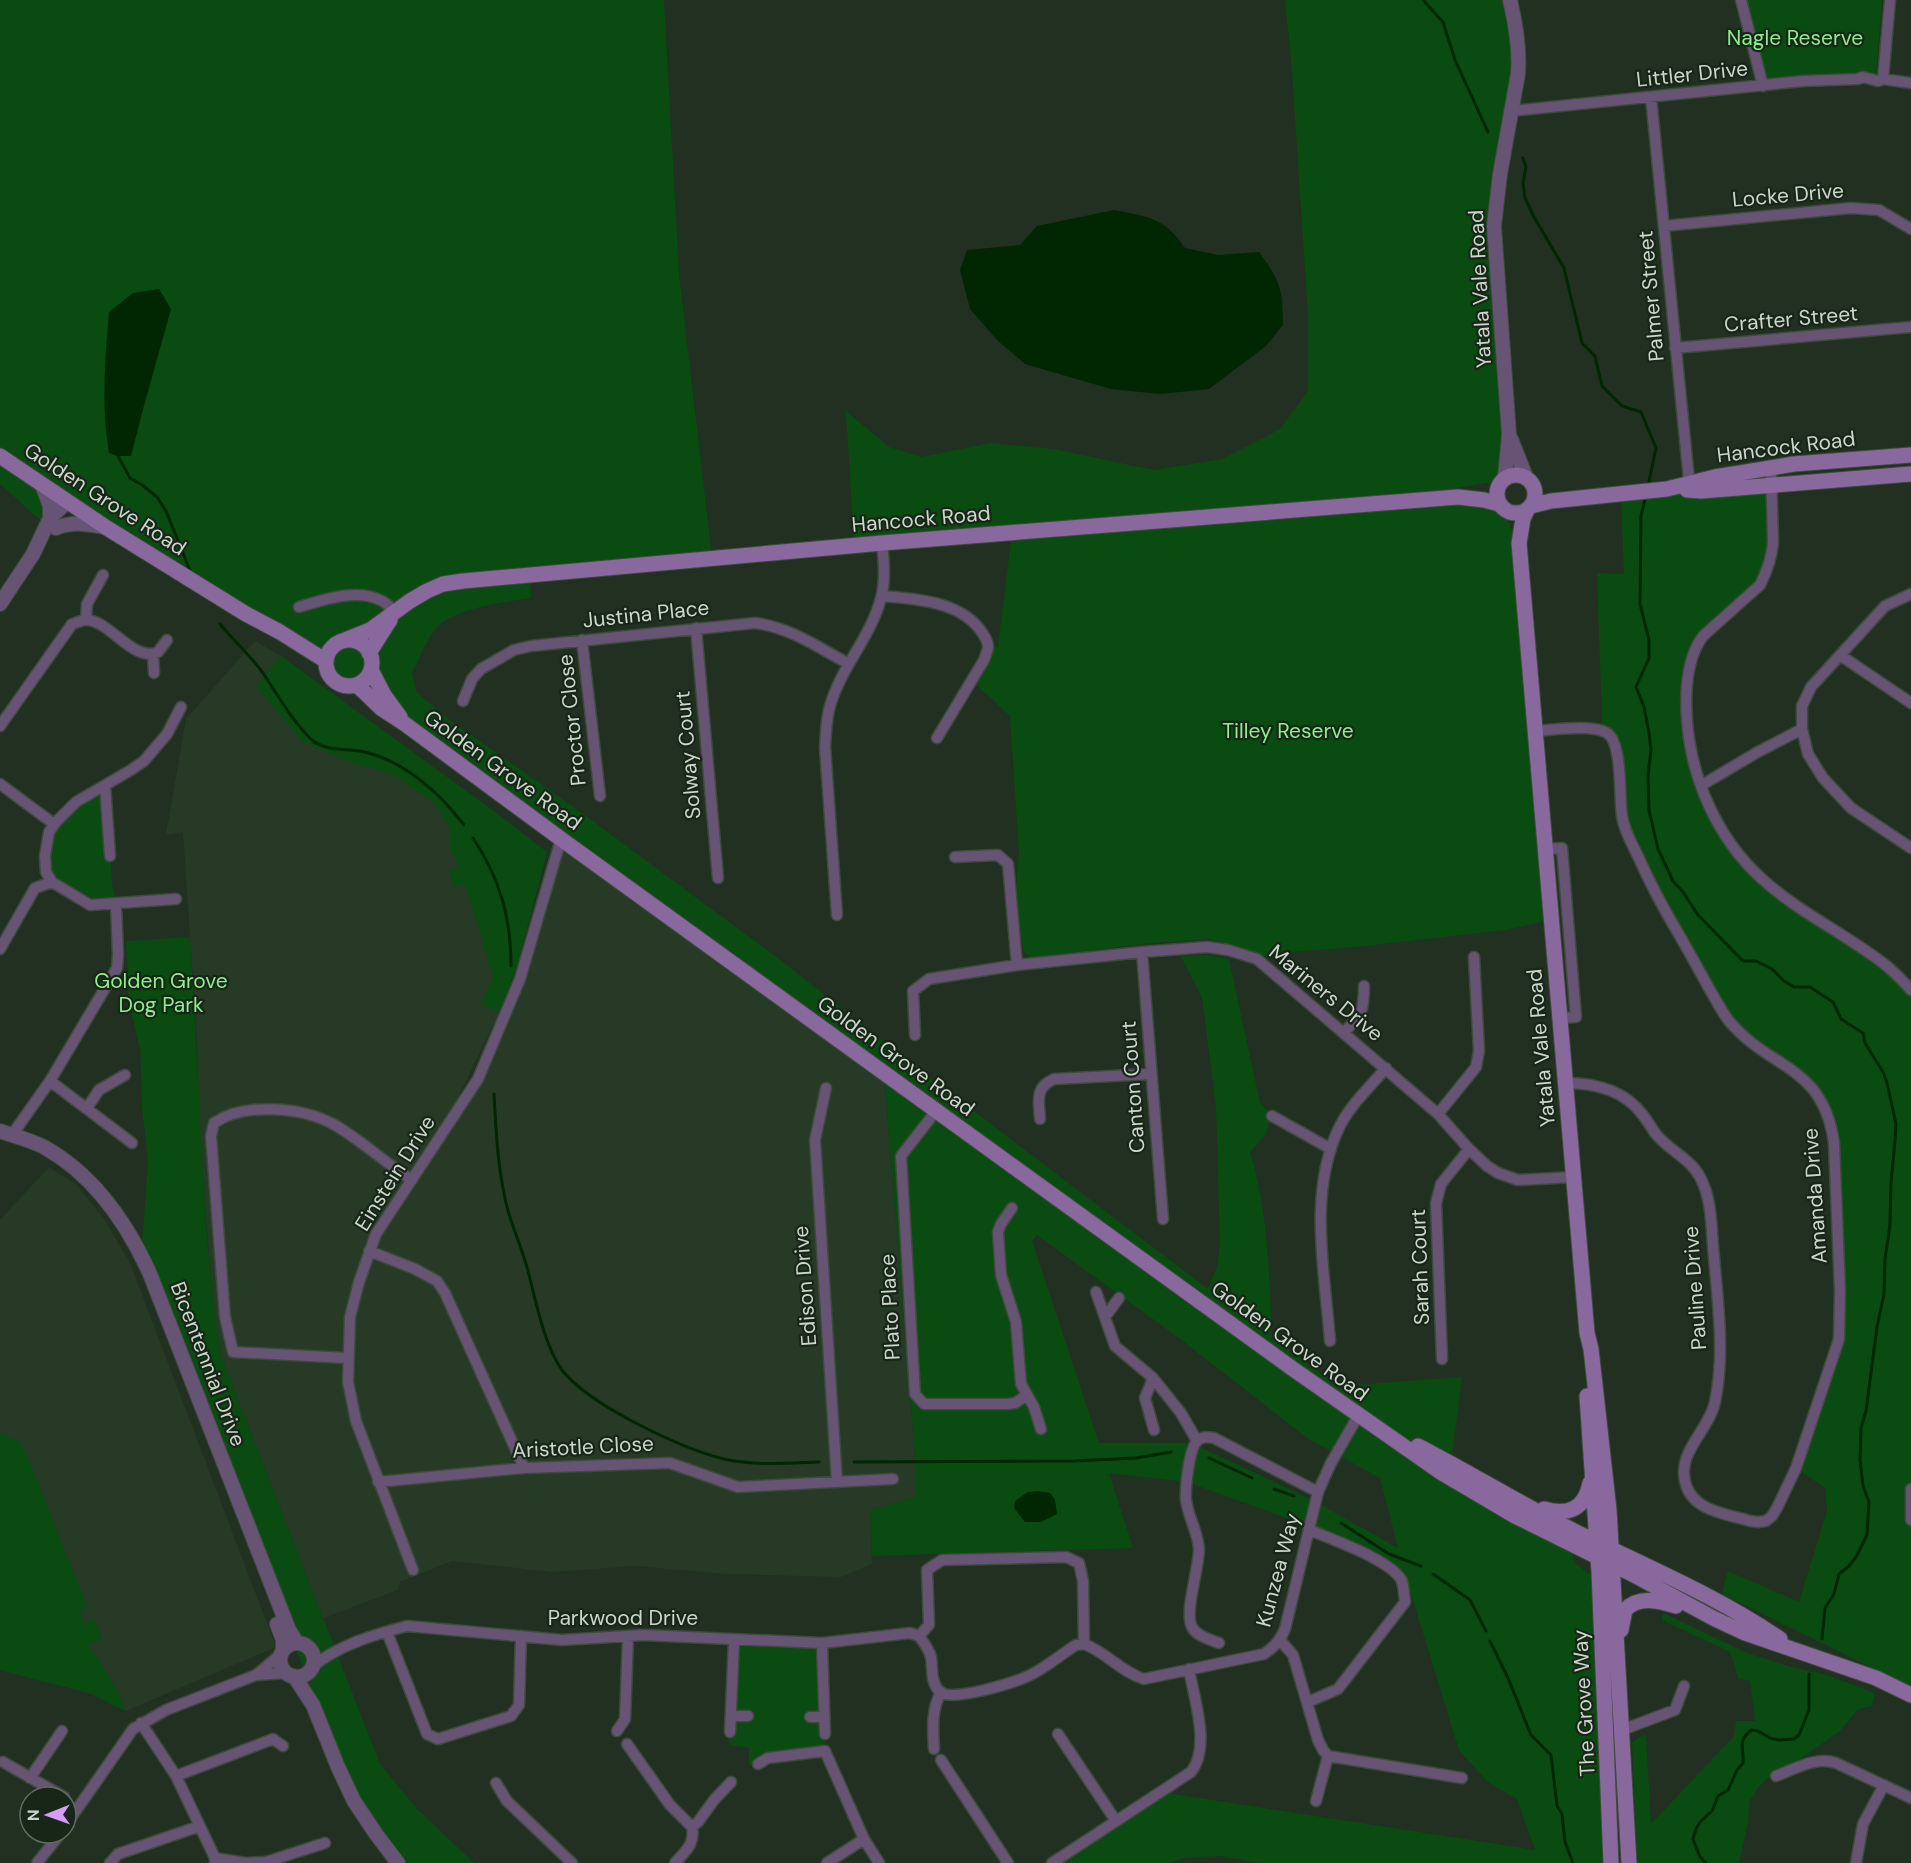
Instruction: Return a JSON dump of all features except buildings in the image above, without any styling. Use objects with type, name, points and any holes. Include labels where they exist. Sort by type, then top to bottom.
[{"type":"main road","name":"Hancock Road","points":[[1689,487],[1771,467],[1911,454]]},
{"type":"main road","name":"Golden Grove Road","points":[[0,456],[106,528],[326,661]]},
{"type":"main road","name":"Hancock Road","points":[[1529,508],[1653,490],[1911,474]]},
{"type":"main road","points":[[1514,475],[1530,482],[1535,496],[1529,508],[1514,514],[1502,507],[1496,496],[1502,481],[1514,475]]},
{"type":"main road","name":"Hancock Road","points":[[1458,497],[1502,481]]},
{"type":"main road","name":"Hancock Road","points":[[1530,482],[1553,493],[1588,492],[1600,496]]},
{"type":"main road","name":"Hancock Road","points":[[340,642],[370,630],[427,591],[443,584],[463,581],[882,543],[1458,497],[1484,500],[1502,507]]},
{"type":"main road","name":"Yatala Vale Road","points":[[1502,507],[1519,543]]},
{"type":"main road","name":"Yatala Vale Road","points":[[1529,508],[1523,519],[1519,543],[1587,1333],[1591,1349],[1607,1482],[1611,1548]]},
{"type":"main road","name":"Hancock Road","points":[[369,653],[395,612]]},
{"type":"main road","name":"Golden Grove Road","points":[[280,632],[318,644],[340,642]]},
{"type":"main road","points":[[340,642],[360,643],[371,658],[371,670],[368,676],[357,685],[349,686],[335,681],[330,676],[326,661],[327,655],[340,642]]},
{"type":"main road","name":"Golden Grove Road","points":[[371,670],[384,695],[405,724]]},
{"type":"main road","name":"Golden Grove Road","points":[[357,685],[382,709],[936,1111],[1361,1418],[1469,1489],[1515,1516],[1745,1633],[1875,1678],[1911,1695]]},
{"type":"main road","points":[[1587,1333],[1584,1353],[1596,1542]]},
{"type":"main road","name":"Golden Grove Road","points":[[1361,1418],[1596,1542],[1748,1617],[1795,1649]]},
{"type":"main road","points":[[1529,1505],[1560,1513],[1576,1508],[1586,1496],[1592,1472]]},
{"type":"main road","points":[[1607,1482],[1621,1544],[1635,1560]]},
{"type":"main road","name":"The Grove Way","points":[[1596,1542],[1605,1561],[1620,1697],[1629,1863]]},
{"type":"main road","name":"The Grove Way","points":[[1611,1548],[1605,1561],[1611,1863]]},
{"type":"main road","points":[[1620,1697],[1621,1629],[1624,1613],[1628,1607],[1641,1600],[1650,1600],[1713,1618]]},
{"type":"street","name":"Yatala Vale Road","points":[[1502,481],[1509,434],[1494,226],[1498,182],[1519,55],[1510,0]]},
{"type":"street","points":[[1741,0],[1763,86]]},
{"type":"street","points":[[1883,79],[1890,0]]},
{"type":"street","name":"Littler Drive","points":[[1511,111],[1803,81],[1863,77],[1878,81],[1883,79],[1911,83]]},
{"type":"street","name":"Palmer Street","points":[[1651,98],[1689,487]]},
{"type":"street","name":"Locke Drive","points":[[1664,226],[1851,208],[1879,210],[1911,229]]},
{"type":"street","name":"Crafter Street","points":[[1675,348],[1911,327]]},
{"type":"street","name":"Yatala Vale Road","points":[[1509,434],[1530,482]]},
{"type":"street","points":[[1771,467],[1773,553],[1760,585],[1696,645],[1687,689],[1691,753],[1711,812],[1748,865],[1761,878],[1889,968],[1911,990]]},
{"type":"street","points":[[42,486],[50,506],[53,523]]},
{"type":"street","points":[[0,604],[33,554],[48,539],[53,523],[68,502]]},
{"type":"street","points":[[53,523],[82,523],[106,528]]},
{"type":"street","points":[[837,915],[825,747],[830,706],[870,626],[882,596],[884,562],[882,543]]},
{"type":"street","points":[[87,620],[87,604],[103,575]]},
{"type":"street","points":[[1911,594],[1885,606],[1811,687],[1802,706],[1802,729],[1808,754],[1823,778],[1851,808],[1911,848]]},
{"type":"street","points":[[299,607],[323,600],[365,595],[381,600],[395,612]]},
{"type":"street","points":[[882,596],[927,601],[953,609],[974,623],[987,641],[988,648],[984,660],[937,738]]},
{"type":"street","points":[[0,726],[72,624],[87,620],[101,624],[124,643],[147,654],[158,652],[167,640]]},
{"type":"street","name":"Justina Place","points":[[463,702],[472,679],[481,669],[514,650],[531,646],[696,628],[755,623],[769,625],[783,629],[849,664]]},
{"type":"street","name":"Solway Court","points":[[696,628],[718,878]]},
{"type":"street","name":"Proctor Close","points":[[582,640],[600,796]]},
{"type":"street","points":[[153,654],[154,673]]},
{"type":"street","points":[[1840,655],[1911,703]]},
{"type":"street","points":[[176,898],[90,905],[52,882],[46,872],[45,856],[49,832],[54,824],[76,802],[144,761],[168,734],[181,708]]},
{"type":"street","name":"Amanda Drive","points":[[1535,731],[1590,729],[1607,733],[1612,738],[1617,751],[1622,818],[1628,837],[1655,892],[1711,992],[1727,1019],[1752,1044],[1789,1066],[1804,1078],[1820,1098],[1830,1120],[1834,1143],[1840,1290],[1839,1339],[1796,1468],[1777,1508],[1766,1521],[1750,1521]]},
{"type":"street","points":[[1702,785],[1802,729]]},
{"type":"street","points":[[0,784],[54,824]]},
{"type":"street","points":[[105,785],[110,856]]},
{"type":"street","name":"Einstein Drive","points":[[413,1570],[356,1421],[348,1382],[350,1317],[376,1234],[478,1079],[520,979],[561,839]]},
{"type":"street","points":[[955,857],[998,855],[1008,864],[1017,965]]},
{"type":"street","points":[[1,944],[35,888],[52,882]]},
{"type":"street","points":[[12,1136],[50,1081],[117,968],[116,904]]},
{"type":"street","name":"Mariners Drive","points":[[915,1035],[913,991],[929,979],[1017,965],[1142,952],[1207,947],[1228,950],[1257,959],[1438,1114],[1487,1166],[1507,1178],[1518,1180],[1574,1177]]},
{"type":"street","name":"Canton Court","points":[[1142,952],[1163,1219]]},
{"type":"street","points":[[1438,1114],[1476,1067],[1479,1052],[1474,957]]},
{"type":"street","points":[[1344,1032],[1361,1015],[1364,1006],[1364,986]]},
{"type":"street","points":[[1330,1341],[1320,1219],[1323,1181],[1338,1129],[1386,1068]]},
{"type":"street","points":[[1040,1119],[1040,1091],[1046,1083],[1054,1079],[1151,1074]]},
{"type":"street","points":[[87,1108],[99,1090],[125,1075]]},
{"type":"street","points":[[50,1081],[132,1143]]},
{"type":"street","name":"Pauline Drive","points":[[1565,1083],[1585,1083],[1598,1086],[1612,1091],[1633,1105],[1642,1113],[1656,1134],[1691,1165],[1702,1180],[1710,1208],[1721,1346],[1715,1406],[1686,1455],[1683,1472],[1690,1494],[1702,1506],[1750,1521]]},
{"type":"street","name":"Edison Drive","points":[[826,1088],[815,1140],[837,1482]]},
{"type":"street","points":[[347,1358],[233,1352],[225,1317],[211,1136],[214,1123],[225,1116],[254,1108],[297,1112],[332,1124],[412,1180]]},
{"type":"street","name":"Plato Place","points":[[936,1111],[901,1156],[915,1394],[924,1404],[934,1406],[1008,1404],[1015,1403],[1027,1395]]},
{"type":"street","points":[[1272,1116],[1331,1149]]},
{"type":"street","name":"Bicentennial Drive","points":[[12,1136],[41,1145],[76,1170],[109,1203],[130,1235],[150,1274],[289,1630],[297,1643]]},
{"type":"street","name":"Bicentennial Drive","points":[[12,1136],[68,1173],[88,1191],[106,1212],[132,1252],[177,1361],[282,1635],[282,1652]]},
{"type":"street","name":"Sarah Court","points":[[1442,1359],[1436,1203],[1441,1184],[1469,1149]]},
{"type":"street","points":[[1012,1208],[998,1232],[1000,1272],[1016,1322],[1020,1380],[1034,1407],[1041,1429]]},
{"type":"street","points":[[369,1251],[415,1269],[436,1281],[445,1293],[524,1468]]},
{"type":"street","points":[[1096,1292],[1115,1346],[1153,1378],[1181,1413],[1197,1441]]},
{"type":"street","points":[[1105,1317],[1119,1298]]},
{"type":"street","points":[[1153,1378],[1145,1398],[1154,1430]]},
{"type":"street","name":"Kunzea Way","points":[[1084,1644],[1100,1652],[1131,1675],[1144,1679],[1264,1654],[1280,1640],[1285,1629],[1318,1492],[1331,1463],[1361,1418]]},
{"type":"street","points":[[1220,1643],[1199,1634],[1190,1625],[1192,1596],[1199,1558],[1198,1541],[1188,1512],[1186,1498],[1191,1453],[1197,1441],[1206,1436],[1214,1438],[1318,1492]]},
{"type":"street","name":"Aristotle Close","points":[[378,1482],[524,1468],[670,1463],[738,1487],[893,1479]]},
{"type":"street","points":[[1911,1489],[1911,1520]]},
{"type":"street","points":[[1308,1702],[1338,1689],[1405,1602],[1402,1580],[1393,1570],[1310,1530]]},
{"type":"street","points":[[1066,1557],[1079,1563],[1083,1581],[1084,1644],[1076,1645],[1027,1677],[966,1694],[948,1695],[941,1692],[931,1671],[931,1657],[920,1636],[928,1625],[927,1570],[942,1560],[1066,1557]]},
{"type":"street","name":"Parkwood Drive","points":[[311,1664],[330,1654],[407,1626],[562,1640],[643,1635],[822,1642],[910,1633],[920,1636]]},
{"type":"street","points":[[387,1632],[427,1734],[438,1739],[511,1716],[519,1705],[521,1636]]},
{"type":"street","points":[[617,1731],[628,1723],[628,1637]]},
{"type":"street","points":[[730,1732],[734,1640]]},
{"type":"street","points":[[1280,1640],[1293,1655],[1318,1740],[1328,1756],[1462,1778]]},
{"type":"street","points":[[822,1642],[825,1734]]},
{"type":"street","points":[[256,1676],[290,1644],[303,1644],[311,1664],[313,1705]]},
{"type":"street","points":[[282,1652],[281,1666],[313,1705],[348,1790],[369,1824],[398,1863]]},
{"type":"street","points":[[79,1805],[133,1729],[141,1723],[166,1710],[256,1676],[302,1676],[311,1664]]},
{"type":"street","points":[[1052,1863],[1191,1772],[1196,1766],[1202,1747],[1188,1670]]},
{"type":"street","points":[[1622,1730],[1675,1710],[1684,1686]]},
{"type":"street","points":[[934,1749],[933,1715],[935,1703],[941,1692]]},
{"type":"street","points":[[1675,1710],[1686,1717]]},
{"type":"street","points":[[731,1716],[748,1716]]},
{"type":"street","points":[[810,1717],[824,1717]]},
{"type":"street","points":[[141,1723],[176,1776],[215,1860],[245,1863],[266,1862],[325,1843]]},
{"type":"street","points":[[30,1778],[62,1731]]},
{"type":"street","points":[[176,1776],[274,1734],[283,1746]]},
{"type":"street","points":[[1058,1734],[1116,1821]]},
{"type":"street","points":[[627,1744],[670,1805],[692,1827],[694,1838],[675,1863]]},
{"type":"street","points":[[758,1764],[768,1758],[825,1751],[864,1839],[879,1863]]},
{"type":"street","points":[[1316,1801],[1328,1756]]},
{"type":"street","points":[[941,1760],[1008,1863]]},
{"type":"street","points":[[1776,1776],[1813,1762],[1825,1760],[1911,1798]]},
{"type":"street","points":[[3,1762],[43,1785]]},
{"type":"street","points":[[692,1827],[731,1782]]},
{"type":"street","points":[[496,1783],[507,1802],[572,1863]]},
{"type":"street","points":[[1856,1863],[1863,1824],[1884,1785]]},
{"type":"street","points":[[110,1863],[118,1854],[200,1826]]},
{"type":"street","points":[[827,1863],[864,1839]]},
{"type":"street","points":[[37,1863],[51,1845]]},
{"type":"shaded area","points":[[1114,210],[1146,217],[1163,224],[1185,248],[1218,255],[1259,252],[1272,270],[1279,286],[1283,325],[1266,346],[1209,389],[1160,394],[1111,389],[1025,364],[998,341],[970,309],[960,270],[967,250],[1020,245],[1037,226]]},
{"type":"shaded area","points":[[159,289],[171,309],[131,456],[118,456],[109,453],[105,418],[105,365],[109,312],[133,293]]},
{"type":"shaded area","points":[[255,641],[281,656],[547,852],[516,968],[500,1011],[459,1095],[466,1098],[511,1000],[561,839],[884,1074],[915,1456],[915,1497],[870,1510],[872,1564],[841,1577],[727,1574],[634,1566],[553,1572],[452,1561],[400,1582],[398,1590],[323,1618],[221,1356],[214,1315],[199,1135],[197,1040],[183,832],[166,835],[186,719]]},
{"type":"shaded area","points":[[49,1167],[77,1185],[104,1219],[130,1263],[276,1647],[126,1711],[89,1693],[0,1670],[0,1220]]},
{"type":"shaded area","points":[[1028,1492],[1050,1493],[1055,1500],[1057,1514],[1041,1522],[1025,1522],[1014,1508],[1015,1501]]},
{"type":"green space","points":[[0,0],[664,0],[679,274],[712,557],[530,574],[531,598],[479,607],[452,617],[434,631],[412,673],[417,693],[450,720],[586,816],[779,959],[926,1075],[1208,1289],[1217,1267],[1220,1245],[1216,1106],[1202,998],[1181,956],[1207,955],[1229,959],[1260,1103],[1272,1116],[1265,1135],[1250,1152],[1264,1220],[1272,1337],[1311,1367],[1341,1386],[1462,1377],[1451,1464],[1570,1544],[1575,1563],[1597,1580],[1611,1863],[1261,1863],[1219,1856],[1185,1858],[1167,1863],[1052,1863],[1160,1792],[1535,1850],[1517,1799],[1488,1782],[1459,1750],[1404,1571],[1289,1519],[1187,1482],[1109,1473],[1133,1548],[872,1556],[870,1510],[915,1497],[915,1456],[884,1074],[315,657],[246,614],[0,449]],"holes":[[[1037,1235],[1183,1341],[1307,1438],[1380,1478],[1398,1548],[1316,1502],[1192,1443],[1099,1443],[1032,1241]]]},
{"type":"green space","name":"Tilley Reserve","points":[[1285,0],[1510,0],[1519,55],[1496,199],[1513,446],[1503,480],[1370,503],[1499,504],[1519,543],[1551,920],[1505,930],[1290,952],[1272,958],[1209,939],[1142,944],[1032,958],[1024,952],[1018,916],[1019,854],[1010,716],[972,681],[988,648],[998,646],[1012,533],[854,545],[846,411],[889,447],[922,457],[990,443],[1054,449],[1154,470],[1222,459],[1280,429],[1308,391],[1308,316]]},
{"type":"green space","name":"Nagle Reserve","points":[[1745,0],[1882,0],[1876,75],[1846,74],[1766,79]]},
{"type":"green space","points":[[0,456],[42,485],[46,525],[0,484]]},
{"type":"green space","points":[[1772,484],[1766,573],[1703,636],[1687,689],[1709,820],[1748,865],[1911,990],[1911,1687],[1722,1594],[1728,1571],[1799,1602],[1827,1511],[1825,1488],[1796,1468],[1837,1346],[1833,1131],[1813,1088],[1741,1033],[1696,964],[1624,827],[1616,751],[1602,724],[1597,573],[1624,574],[1621,501]]},
{"type":"green space","points":[[281,656],[547,852],[518,963],[500,1011],[481,1005],[493,977],[465,884],[454,887],[449,871],[460,867],[450,848],[450,826],[434,803],[395,776],[355,764],[303,742],[256,686]]},
{"type":"green space","points":[[105,785],[112,883],[116,904],[90,905],[46,872],[56,822]]},
{"type":"green space","name":"Golden Grove Dog Park","points":[[190,937],[206,1224],[221,1356],[380,1764],[416,1808],[474,1863],[409,1863],[389,1843],[353,1786],[320,1713],[183,1345],[142,1244],[148,1162],[142,1107],[140,1048],[129,1003],[126,941]]},
{"type":"green space","points":[[0,1433],[20,1442],[29,1460],[87,1606],[80,1611],[84,1623],[94,1619],[102,1639],[88,1644],[116,1687],[126,1711],[89,1693],[0,1670]]},
{"type":"green space","points":[[1663,1613],[1747,1653],[1791,1667],[1824,1674],[1875,1693],[1872,1706],[1858,1709],[1840,1731],[1759,1786],[1749,1802],[1748,1822],[1739,1863],[1637,1863],[1632,1742],[1646,1734],[1651,1824],[1734,1736],[1736,1721],[1755,1721],[1750,1681],[1739,1679],[1730,1652],[1662,1620]]},
{"type":"green space","points":[[734,1640],[822,1643],[825,1751],[768,1758],[749,1765],[749,1748],[729,1745]]},
{"type":"waterway","points":[[1423,0],[1443,22],[1455,60],[1488,132]]},
{"type":"waterway","points":[[1523,158],[1526,167],[1523,183],[1525,198],[1564,268],[1582,343],[1595,356],[1602,386],[1622,406],[1641,412],[1656,448],[1648,486]]},
{"type":"waterway","points":[[118,456],[130,478],[157,497],[166,511],[191,573]]},
{"type":"waterway","points":[[1646,495],[1641,516],[1640,604],[1649,640],[1649,658],[1636,687],[1644,707],[1649,733],[1651,750],[1648,775],[1649,810],[1658,849],[1673,881],[1698,915],[1743,961],[1756,961],[1772,969],[1794,987],[1810,987],[1833,1002],[1841,1019],[1863,1033],[1865,1043],[1887,1083],[1896,1124],[1884,1294],[1877,1327],[1866,1411],[1861,1428],[1860,1460],[1863,1486],[1869,1502],[1867,1535],[1856,1557],[1839,1574],[1834,1594],[1825,1608],[1822,1639]]},
{"type":"waterway","points":[[220,624],[258,666],[292,716],[312,740],[337,749],[365,752],[394,763],[432,790],[464,825]]},
{"type":"waterway","points":[[473,838],[490,868],[502,899],[509,931],[511,966]]},
{"type":"waterway","points":[[494,1094],[500,1168],[508,1211],[526,1264],[545,1336],[562,1370],[575,1383],[614,1411],[661,1435],[706,1453],[747,1463],[819,1462]]},
{"type":"waterway","points":[[854,1462],[1074,1461],[1136,1458],[1171,1452]]},
{"type":"waterway","points":[[1209,1458],[1252,1478]]},
{"type":"waterway","points":[[1274,1489],[1294,1496]]},
{"type":"waterway","points":[[1341,1523],[1389,1554],[1421,1566]]},
{"type":"waterway","points":[[1433,1574],[1470,1600],[1486,1631]]},
{"type":"waterway","points":[[1490,1641],[1531,1735],[1551,1755],[1557,1806],[1562,1814],[1565,1842],[1573,1863]]},
{"type":"waterway","points":[[1706,1863],[1700,1857],[1693,1839],[1696,1829],[1712,1811],[1718,1796],[1728,1790],[1737,1770],[1743,1763],[1744,1738],[1751,1730],[1778,1740],[1794,1739],[1799,1735],[1809,1710],[1809,1674]]}]
